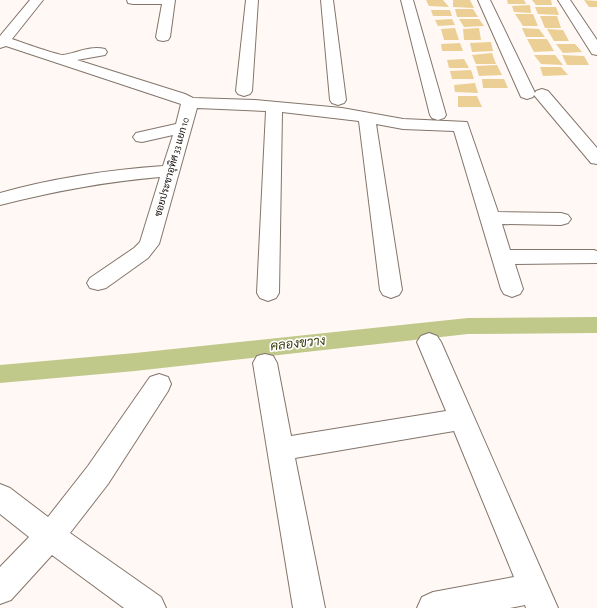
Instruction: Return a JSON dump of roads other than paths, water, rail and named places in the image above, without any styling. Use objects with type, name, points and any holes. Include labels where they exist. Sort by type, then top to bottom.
[{"type":"street","points":[[1,42],[37,0]]},
{"type":"street","points":[[134,0],[169,0],[163,37]]},
{"type":"street","points":[[244,91],[252,0]]},
{"type":"street","points":[[327,0],[338,100]]},
{"type":"street","points":[[407,0],[438,115]]},
{"type":"street","points":[[484,0],[534,94],[597,159]]},
{"type":"street","points":[[564,0],[597,51]]},
{"type":"street","name":"ซอยประชาอุทิศ 33 แยก 10","points":[[1,42],[179,97],[189,103],[189,109],[182,128],[149,244],[141,252],[98,283]]},
{"type":"street","points":[[63,60],[80,54],[100,52]]},
{"type":"street","points":[[189,103],[342,112],[403,124],[461,126],[512,289]]},
{"type":"street","points":[[268,293],[274,107]]},
{"type":"street","points":[[367,117],[391,290]]},
{"type":"street","points":[[142,137],[182,128]]},
{"type":"street","points":[[0,199],[19,193],[78,181],[124,174],[171,171]]},
{"type":"street","points":[[490,218],[561,219]]},
{"type":"street","points":[[502,257],[594,257]]},
{"type":"street","points":[[429,342],[538,598],[433,608]]},
{"type":"street","points":[[265,363],[309,608]]},
{"type":"street","points":[[0,589],[50,536],[98,475],[159,384]]},
{"type":"street","points":[[280,449],[461,419]]},
{"type":"street","points":[[0,497],[50,536],[150,608]]},
{"type":"waterway","name":"คลองขวาง","points":[[0,374],[135,362],[468,326],[597,325]]}]
